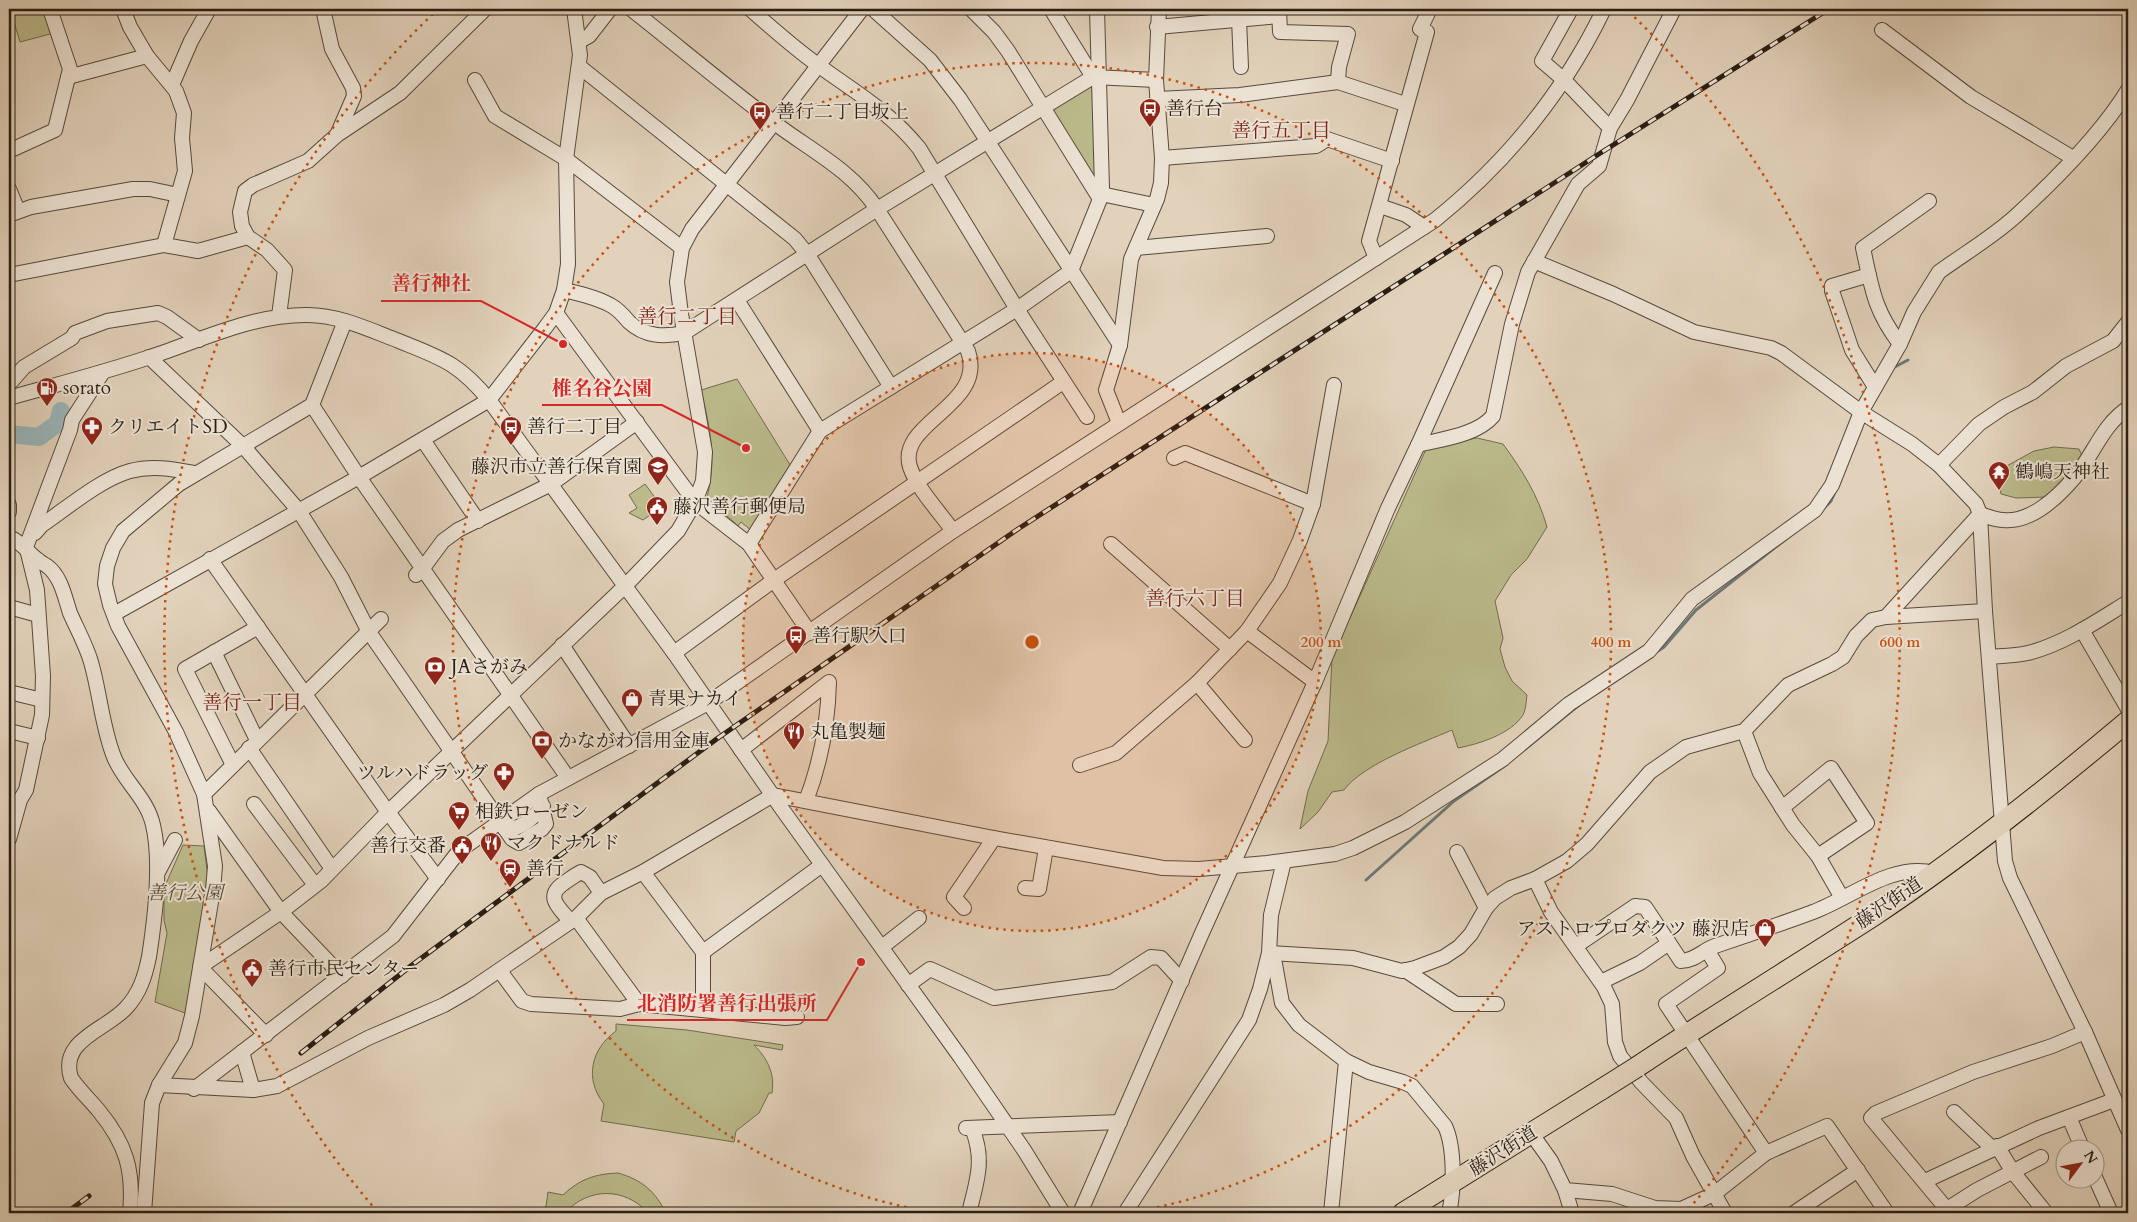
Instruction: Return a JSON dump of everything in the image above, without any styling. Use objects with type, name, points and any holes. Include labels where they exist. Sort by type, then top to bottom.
[{"type":"highway","name":"藤沢街道","points":[[1403,1213],[1637,1067],[1873,915],[2002,823],[2128,721]]},
{"type":"street","points":[[9,152],[55,130],[68,77],[69,64],[50,9]]},
{"type":"street","points":[[123,9],[130,27],[147,56],[172,86],[182,102],[184,113],[182,138],[186,164],[164,245]]},
{"type":"street","points":[[172,86],[191,41],[210,9]]},
{"type":"street","points":[[323,9],[332,49],[350,81],[354,96],[337,135]]},
{"type":"street","points":[[279,316],[285,270],[272,254],[248,237],[242,226],[240,212],[245,192],[253,184],[308,161],[337,135],[410,84],[427,64],[485,9]]},
{"type":"street","points":[[114,614],[359,478],[489,400],[556,313],[564,290],[568,264],[566,159],[580,67],[580,41],[574,9]]},
{"type":"street","points":[[580,41],[589,36],[610,9]]},
{"type":"street","points":[[631,9],[773,122],[844,172],[860,187],[877,209],[968,350],[970,363],[964,389],[955,401],[916,435],[909,456],[916,481],[953,531]]},
{"type":"street","points":[[750,9],[818,65],[891,117],[919,148],[1017,309],[1087,418]]},
{"type":"street","points":[[200,967],[281,912],[315,885],[388,812],[625,586],[678,531],[695,502],[703,481],[706,452],[684,333],[677,282],[682,248],[692,230],[727,183],[862,9]]},
{"type":"street","points":[[873,9],[930,60],[960,99],[1120,345]]},
{"type":"street","points":[[972,9],[994,32],[1044,106],[1100,196],[1154,205]]},
{"type":"street","points":[[1051,9],[1096,78]]},
{"type":"street","points":[[749,544],[820,432],[1017,309],[1071,271],[1100,196],[1096,78],[1097,9]]},
{"type":"street","points":[[1119,423],[1106,390],[1120,345],[1128,273],[1161,183],[1162,158],[1156,80],[1159,9]]},
{"type":"street","points":[[1376,258],[1370,241],[1427,32],[1420,29],[1430,9]]},
{"type":"street","points":[[1571,9],[1542,61],[1564,80],[1610,128]]},
{"type":"street","points":[[194,1089],[392,936],[459,851],[541,800],[568,778],[708,702],[810,633],[953,531],[1424,227],[1485,178],[1564,80],[1588,42],[1604,9]]},
{"type":"street","points":[[1418,446],[1467,431],[1488,422],[1493,416],[1512,324],[1528,272],[1578,184],[1599,166],[1610,128],[1627,100],[1674,9]]},
{"type":"street","points":[[1157,27],[1239,19],[1279,12],[1280,32],[1348,34],[1339,67],[1338,82]]},
{"type":"street","points":[[1239,19],[1241,66]]},
{"type":"street","points":[[1882,30],[1971,97],[2073,158]]},
{"type":"street","points":[[68,77],[147,56]]},
{"type":"street","points":[[580,67],[727,183],[795,240],[808,255],[891,387]]},
{"type":"street","points":[[564,290],[602,300],[614,307],[639,330],[648,334],[657,336],[684,333],[935,173],[1044,106],[1096,78],[1156,80]]},
{"type":"street","points":[[475,80],[495,116],[566,159],[682,248]]},
{"type":"street","points":[[1157,99],[1240,95],[1338,82],[1406,104]]},
{"type":"street","points":[[159,1085],[194,1089],[253,1090],[277,1086],[293,1079],[368,1038],[444,1004],[500,971],[573,920],[601,893],[643,872],[773,795],[1046,848],[1163,868],[1199,869],[1335,854],[1353,848],[1397,826],[1488,770],[1529,739],[1569,704],[1649,651],[1692,599],[1815,510],[1832,485],[1861,412],[1874,387],[1900,344],[1914,312],[1939,272],[2019,214],[2073,158],[2119,104],[2128,90]]},
{"type":"street","points":[[1162,158],[1316,146],[1327,139],[1392,161]]},
{"type":"street","points":[[9,189],[13,213],[133,188],[178,195]]},
{"type":"street","points":[[1900,344],[1884,322],[1877,306],[1863,248],[1929,201]]},
{"type":"street","points":[[1380,206],[1406,214],[1424,227]]},
{"type":"street","points":[[1136,248],[1267,236]]},
{"type":"street","points":[[9,275],[164,245],[198,251],[248,237]]},
{"type":"street","points":[[1534,261],[1613,294],[1694,332],[1770,348],[1797,364],[1861,412],[1912,444],[1939,465],[1976,504],[1980,514],[1985,611],[2002,823],[2010,878],[2085,1032],[2128,1130]]},
{"type":"street","points":[[1080,1213],[1315,682],[1388,508],[1418,446],[1495,273]]},
{"type":"street","points":[[1869,275],[1832,286],[1832,291],[1852,350],[1874,387]]},
{"type":"street","points":[[737,300],[820,432]]},
{"type":"street","points":[[556,313],[695,502],[749,544],[810,633]]},
{"type":"street","points":[[9,384],[24,367],[72,338],[75,333],[107,321],[158,314],[167,317],[199,340]]},
{"type":"street","points":[[9,398],[102,372],[279,316],[309,315],[345,322],[441,357],[459,368],[489,400],[674,653],[1007,1126],[1063,1213]]},
{"type":"street","points":[[342,976],[281,912],[204,800],[176,732],[114,614],[105,584],[107,566],[113,548],[124,531],[141,514],[195,473],[244,447],[312,405],[345,322]]},
{"type":"street","points":[[1939,465],[1964,438],[1991,415],[2038,389],[2066,366],[2113,341],[2128,322]]},
{"type":"street","points":[[149,357],[244,447],[299,511],[342,577],[369,632],[512,839],[519,843],[525,841],[546,824],[541,800]]},
{"type":"street","points":[[9,839],[12,818],[26,790],[38,738],[42,700],[34,570],[27,545],[39,518],[72,420],[102,372]]},
{"type":"street","points":[[674,653],[774,580],[916,481],[1064,382]]},
{"type":"street","points":[[1080,765],[1116,753],[1197,683],[1247,631],[1280,582],[1300,540],[1313,504],[1334,385]]},
{"type":"street","points":[[312,405],[420,571],[568,778]]},
{"type":"street","points":[[1980,514],[2003,520],[2022,519],[2036,512],[2074,478],[2095,443],[2128,408]]},
{"type":"street","points":[[420,571],[443,541],[478,520],[551,484],[637,422]]},
{"type":"street","points":[[423,440],[478,520]]},
{"type":"street","points":[[1174,458],[1185,453],[1313,504]]},
{"type":"street","points":[[27,545],[42,525],[97,488],[129,471],[169,468],[195,473]]},
{"type":"street","points":[[9,506],[9,512]]},
{"type":"street","points":[[1886,617],[1980,514]]},
{"type":"street","points":[[9,537],[27,545],[38,560],[49,567],[58,580],[91,662],[114,757],[121,773],[147,808],[153,824],[156,847],[156,877],[149,956],[144,978],[137,995],[125,1009],[81,1041],[73,1050],[69,1059],[69,1070],[72,1078],[113,1131],[129,1161],[132,1195],[130,1213]]},
{"type":"street","points":[[1111,544],[1230,649]]},
{"type":"street","points":[[210,559],[388,812],[438,879]]},
{"type":"street","points":[[1989,657],[2026,654],[2082,630],[2128,602]]},
{"type":"street","points":[[9,608],[38,615]]},
{"type":"street","points":[[1271,953],[1353,958],[1394,970],[1405,970],[1444,957],[1459,947],[1471,934],[1486,908],[1511,888],[1535,879],[1567,861],[1587,844],[1650,772],[1686,747],[1744,731],[1788,685],[1832,664],[1843,656],[1856,636],[1872,620],[1886,617],[1985,611]]},
{"type":"street","points":[[144,1213],[150,1116],[159,1085],[185,1043],[213,890],[214,866],[204,800],[253,744],[306,695],[381,619]]},
{"type":"street","points":[[233,765],[185,669],[258,627]]},
{"type":"street","points":[[2082,630],[2128,709]]},
{"type":"street","points":[[1247,631],[1315,682]]},
{"type":"street","points":[[562,645],[629,746]]},
{"type":"street","points":[[214,652],[253,744],[332,869]]},
{"type":"street","points":[[741,750],[829,682],[829,719],[815,778],[806,801]]},
{"type":"street","points":[[1197,683],[1246,740]]},
{"type":"street","points":[[9,692],[42,700]]},
{"type":"street","points":[[1744,731],[1760,772],[1782,808],[1818,856],[1842,898]]},
{"type":"street","points":[[9,732],[38,738]]},
{"type":"street","points":[[1782,808],[1832,768],[1868,823],[1818,856]]},
{"type":"street","points":[[254,804],[315,885]]},
{"type":"street","points":[[964,908],[954,896],[994,838]]},
{"type":"street","points":[[156,877],[175,840]]},
{"type":"street","points":[[1025,888],[1039,889],[1046,848]]},
{"type":"street","points":[[1457,852],[1486,908]]},
{"type":"street","points":[[1284,861],[1271,915],[1271,953],[1279,993],[1288,1012],[1298,1025],[1346,1061],[1369,1072],[1403,1082],[1419,1093],[1449,1134],[1452,1183],[1449,1213]]},
{"type":"street","points":[[703,952],[822,865]]},
{"type":"street","points":[[1576,946],[1635,906],[1645,907],[1681,961],[1690,961],[1707,950],[1815,911],[1898,874],[1920,870],[1934,873]]},
{"type":"street","points":[[601,893],[590,877],[581,872],[554,892],[555,902],[573,920],[639,1004]]},
{"type":"street","points":[[643,872],[703,952],[703,1010]]},
{"type":"street","points":[[1535,879],[1551,912],[1601,982],[1612,1004],[1615,1042],[1620,1056],[1641,1082],[1676,1118],[1725,1213]]},
{"type":"street","points":[[882,947],[919,918]]},
{"type":"street","points":[[1601,982],[1640,963],[1669,943]]},
{"type":"street","points":[[1707,950],[1718,968],[1666,1004],[1766,1153]]},
{"type":"street","points":[[1125,1213],[1245,1026],[1260,989],[1271,953]]},
{"type":"street","points":[[908,985],[930,969],[994,998],[1112,982],[1151,957],[1161,958],[1182,981]]},
{"type":"street","points":[[200,967],[266,1035]]},
{"type":"street","points":[[1405,970],[1456,1004],[1497,1004]]},
{"type":"street","points":[[500,971],[522,1000],[531,1004],[620,1009],[639,1004],[785,1018],[797,1017]]},
{"type":"street","points":[[2041,1157],[1977,1190],[1946,1212],[1925,1181],[1871,1118],[1876,1113],[1973,1072],[2052,1046],[2085,1032]]},
{"type":"street","points":[[242,1052],[253,1090]]},
{"type":"street","points":[[1331,1213],[1346,1061]]},
{"type":"street","points":[[1925,1181],[1995,1147],[2114,1100]]},
{"type":"street","points":[[1954,1112],[1995,1147],[2046,1213]]},
{"type":"street","points":[[2069,1117],[2079,1140]]},
{"type":"street","points":[[969,1213],[981,1167],[979,1145],[969,1128],[1120,1122]]},
{"type":"street","points":[[1565,1190],[1612,1194],[1656,1211],[1681,1209],[1714,1194],[1766,1153],[1827,1126],[1887,1213]]},
{"type":"street","points":[[1531,1133],[1551,1161],[1565,1190],[1572,1213]]},
{"type":"street","points":[[1794,1213],[1858,1170]]},
{"type":"street","points":[[2101,1190],[2111,1213]]},
{"type":"green space","points":[[25,9],[45,9],[54,33],[20,42],[11,12]]},
{"type":"green space","points":[[1093,83],[1097,182],[1051,108]]},
{"type":"green space","points":[[737,379],[792,468],[752,531],[741,522],[738,526],[707,497],[712,470],[712,456],[701,390]]},
{"type":"green space","points":[[1477,438],[1503,444],[1529,483],[1547,527],[1527,559],[1511,575],[1495,601],[1503,638],[1500,649],[1505,667],[1512,681],[1527,695],[1524,713],[1511,728],[1485,741],[1458,748],[1452,730],[1394,755],[1365,771],[1344,790],[1332,792],[1318,812],[1300,829],[1308,791],[1328,741],[1332,658],[1427,447]]},
{"type":"green space","points":[[2054,447],[2079,449],[2083,458],[2048,497],[2016,498],[2001,494],[1998,482],[2003,468],[2034,451]]},
{"type":"green space","points":[[645,484],[662,507],[643,520],[629,513],[637,508],[629,495]]},
{"type":"green space","name":"善行公園","points":[[183,845],[204,846],[208,878],[202,930],[185,1013],[155,1002],[167,933],[164,920],[164,888]]},
{"type":"green space","points":[[616,1024],[687,1030],[783,1045],[782,1050],[754,1045],[767,1061],[772,1079],[772,1093],[769,1093],[759,1113],[736,1131],[734,1142],[601,1121],[604,1104],[594,1085],[593,1065],[601,1046],[616,1031]]},
{"type":"green space","points":[[618,1173],[634,1179],[647,1187],[657,1198],[666,1213],[648,1213],[629,1198],[606,1194],[584,1198],[565,1213],[545,1213],[548,1192],[563,1195],[588,1178]]},
{"type":"waterway","points":[[1891,369],[1908,360]]},
{"type":"waterway","points":[[9,434],[39,437],[58,423],[61,411]]},
{"type":"waterway","points":[[1823,509],[1831,501],[1836,490]]},
{"type":"waterway","points":[[1655,653],[1664,647],[1696,610],[1791,535]]},
{"type":"waterway","points":[[1520,753],[1579,705]]},
{"type":"waterway","points":[[1366,880],[1454,801],[1506,765]]},
{"type":"railway","points":[[301,1053],[412,965],[718,738],[1018,529],[1602,152],[1829,9]]},
{"type":"railway","points":[[66,1213],[89,1196]]},
{"type":"railway","points":[[88,1213],[92,1211]]},
{"type":"place","name":"善行台","points":[[1150,128]]},
{"type":"place","name":"善行二丁目坂上","points":[[760,131]]},
{"type":"place","name":"善行神社","points":[[563,344]]},
{"type":"place","name":"sorato","points":[[47,407]]},
{"type":"place","name":"クリエイトSD","points":[[92,446]]},
{"type":"place","name":"善行二丁目","points":[[511,446]]},
{"type":"place","name":"椎名谷公園","points":[[746,448]]},
{"type":"place","name":"藤沢市立善行保育園","points":[[658,486]]},
{"type":"place","name":"鶴嶋天神社","points":[[1999,491]]},
{"type":"place","name":"藤沢善行郵便局","points":[[657,526]]},
{"type":"place","name":"善行駅入口","points":[[796,655]]},
{"type":"place","name":"JAさがみ","points":[[435,686]]},
{"type":"place","name":"青果ナカイ","points":[[632,718]]},
{"type":"place","name":"丸亀製麺","points":[[794,751]]},
{"type":"place","name":"かながわ信用金庫","points":[[542,760]]},
{"type":"place","name":"ツルハドラッグ","points":[[504,792]]},
{"type":"place","name":"相鉄ローゼン","points":[[459,831]]},
{"type":"place","name":"マクドナルド","points":[[491,862]]},
{"type":"place","name":"善行交番","points":[[462,865]]},
{"type":"place","name":"善行","points":[[510,888]]},
{"type":"place","name":"アストロプロダクツ 藤沢店","points":[[1765,948]]},
{"type":"place","name":"北消防署善行出張所","points":[[861,962]]},
{"type":"place","name":"善行市民センター","points":[[252,988]]},
{"type":"district","name":"善行五丁目","points":[[1281,130]]},
{"type":"district","name":"善行二丁目","points":[[687,316]]},
{"type":"district","name":"善行六丁目","points":[[1195,598]]},
{"type":"district","name":"善行一丁目","points":[[252,702]]}]
